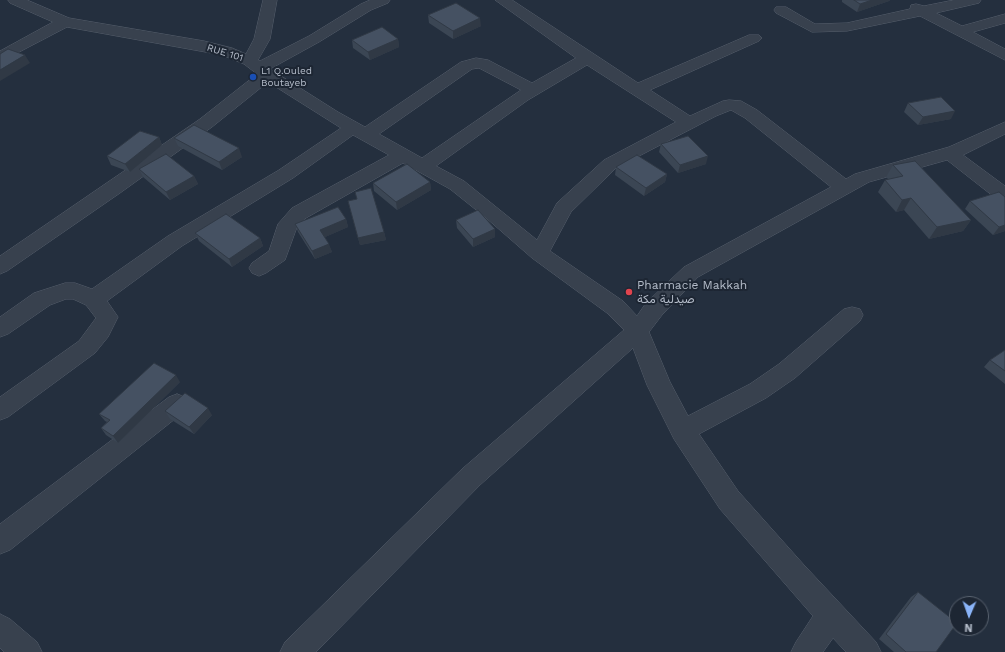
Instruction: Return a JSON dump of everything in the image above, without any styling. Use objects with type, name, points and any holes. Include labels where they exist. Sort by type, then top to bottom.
[{"type":"street","name":"RUE 101","points":[[15,0],[65,22],[227,51],[259,67],[359,132],[457,185],[492,212],[539,253],[615,307],[638,331]]},
{"type":"street","points":[[259,67],[262,39],[270,0]]},
{"type":"street","points":[[0,266],[206,123],[259,67],[314,39],[366,7],[383,0]]},
{"type":"street","points":[[502,0],[587,58],[689,123]]},
{"type":"street","points":[[901,0],[1005,55]]},
{"type":"street","points":[[781,10],[812,28],[828,28],[847,26],[974,0]]},
{"type":"street","points":[[961,31],[1005,18]]},
{"type":"street","points":[[0,57],[65,22]]},
{"type":"street","points":[[638,90],[754,38]]},
{"type":"street","points":[[429,169],[463,137],[533,90],[587,58]]},
{"type":"street","points":[[94,299],[175,241],[359,132],[467,65],[482,63],[533,90]]},
{"type":"street","points":[[539,253],[564,208],[610,164],[722,107],[735,105],[751,114],[844,187]]},
{"type":"street","points":[[295,652],[471,476],[638,331],[654,309],[677,283],[691,272],[844,187],[877,173],[949,153],[978,142],[1005,127]]},
{"type":"street","points":[[949,153],[1005,195]]},
{"type":"street","points":[[259,268],[278,255],[288,224],[299,213],[401,156]]},
{"type":"street","points":[[0,328],[42,299],[58,293],[75,291],[94,299],[107,317],[100,331],[87,347],[0,410]]},
{"type":"street","points":[[683,431],[718,414],[788,371],[852,315]]},
{"type":"street","points":[[638,331],[659,385],[683,431],[729,500],[794,575],[866,652]]},
{"type":"street","points":[[0,540],[176,404]]},
{"type":"street","points":[[806,652],[831,614]]},
{"type":"street","points":[[0,629],[27,652]]},
{"type":"building","points":[[854,0],[872,0],[860,4]]},
{"type":"building","points":[[456,3],[480,18],[453,31],[428,15]]},
{"type":"building","points":[[382,27],[398,39],[368,52],[352,40]]},
{"type":"building","points":[[8,49],[25,55],[0,70],[0,54]]},
{"type":"building","points":[[941,97],[955,111],[923,117],[908,103]]},
{"type":"building","points":[[194,125],[239,148],[219,162],[174,138]]},
{"type":"building","points":[[140,131],[159,137],[125,164],[107,156]]},
{"type":"building","points":[[688,136],[708,156],[680,165],[661,144]]},
{"type":"building","points":[[166,154],[194,176],[166,192],[139,169]]},
{"type":"building","points":[[637,155],[667,174],[646,188],[616,167]]},
{"type":"building","points":[[915,161],[971,220],[937,227],[911,198],[902,200],[885,180],[903,176],[893,165]]},
{"type":"building","points":[[407,164],[430,182],[396,202],[373,183]]},
{"type":"building","points":[[371,188],[384,232],[358,238],[348,201],[357,199],[355,192]]},
{"type":"building","points":[[999,192],[1005,197],[1005,225],[999,227],[970,201]]},
{"type":"building","points":[[338,207],[346,219],[320,230],[329,244],[312,251],[295,224]]},
{"type":"building","points":[[478,210],[495,229],[473,239],[456,220]]},
{"type":"building","points":[[226,214],[260,238],[229,259],[195,233]]},
{"type":"building","points":[[1005,350],[1005,371],[990,360]]},
{"type":"building","points":[[154,363],[176,375],[113,436],[101,428],[110,420],[99,414]]},
{"type":"building","points":[[185,393],[208,408],[189,427],[165,411]]},
{"type":"building","points":[[918,592],[949,617],[949,634],[936,652],[906,652],[886,634]]},
{"type":"place","name":"L1 Q.Ouled Boutayeb","points":[[253,77]]},
{"type":"place","name":"Pharmacie Makkah صيدلية مكة","points":[[629,292]]}]
